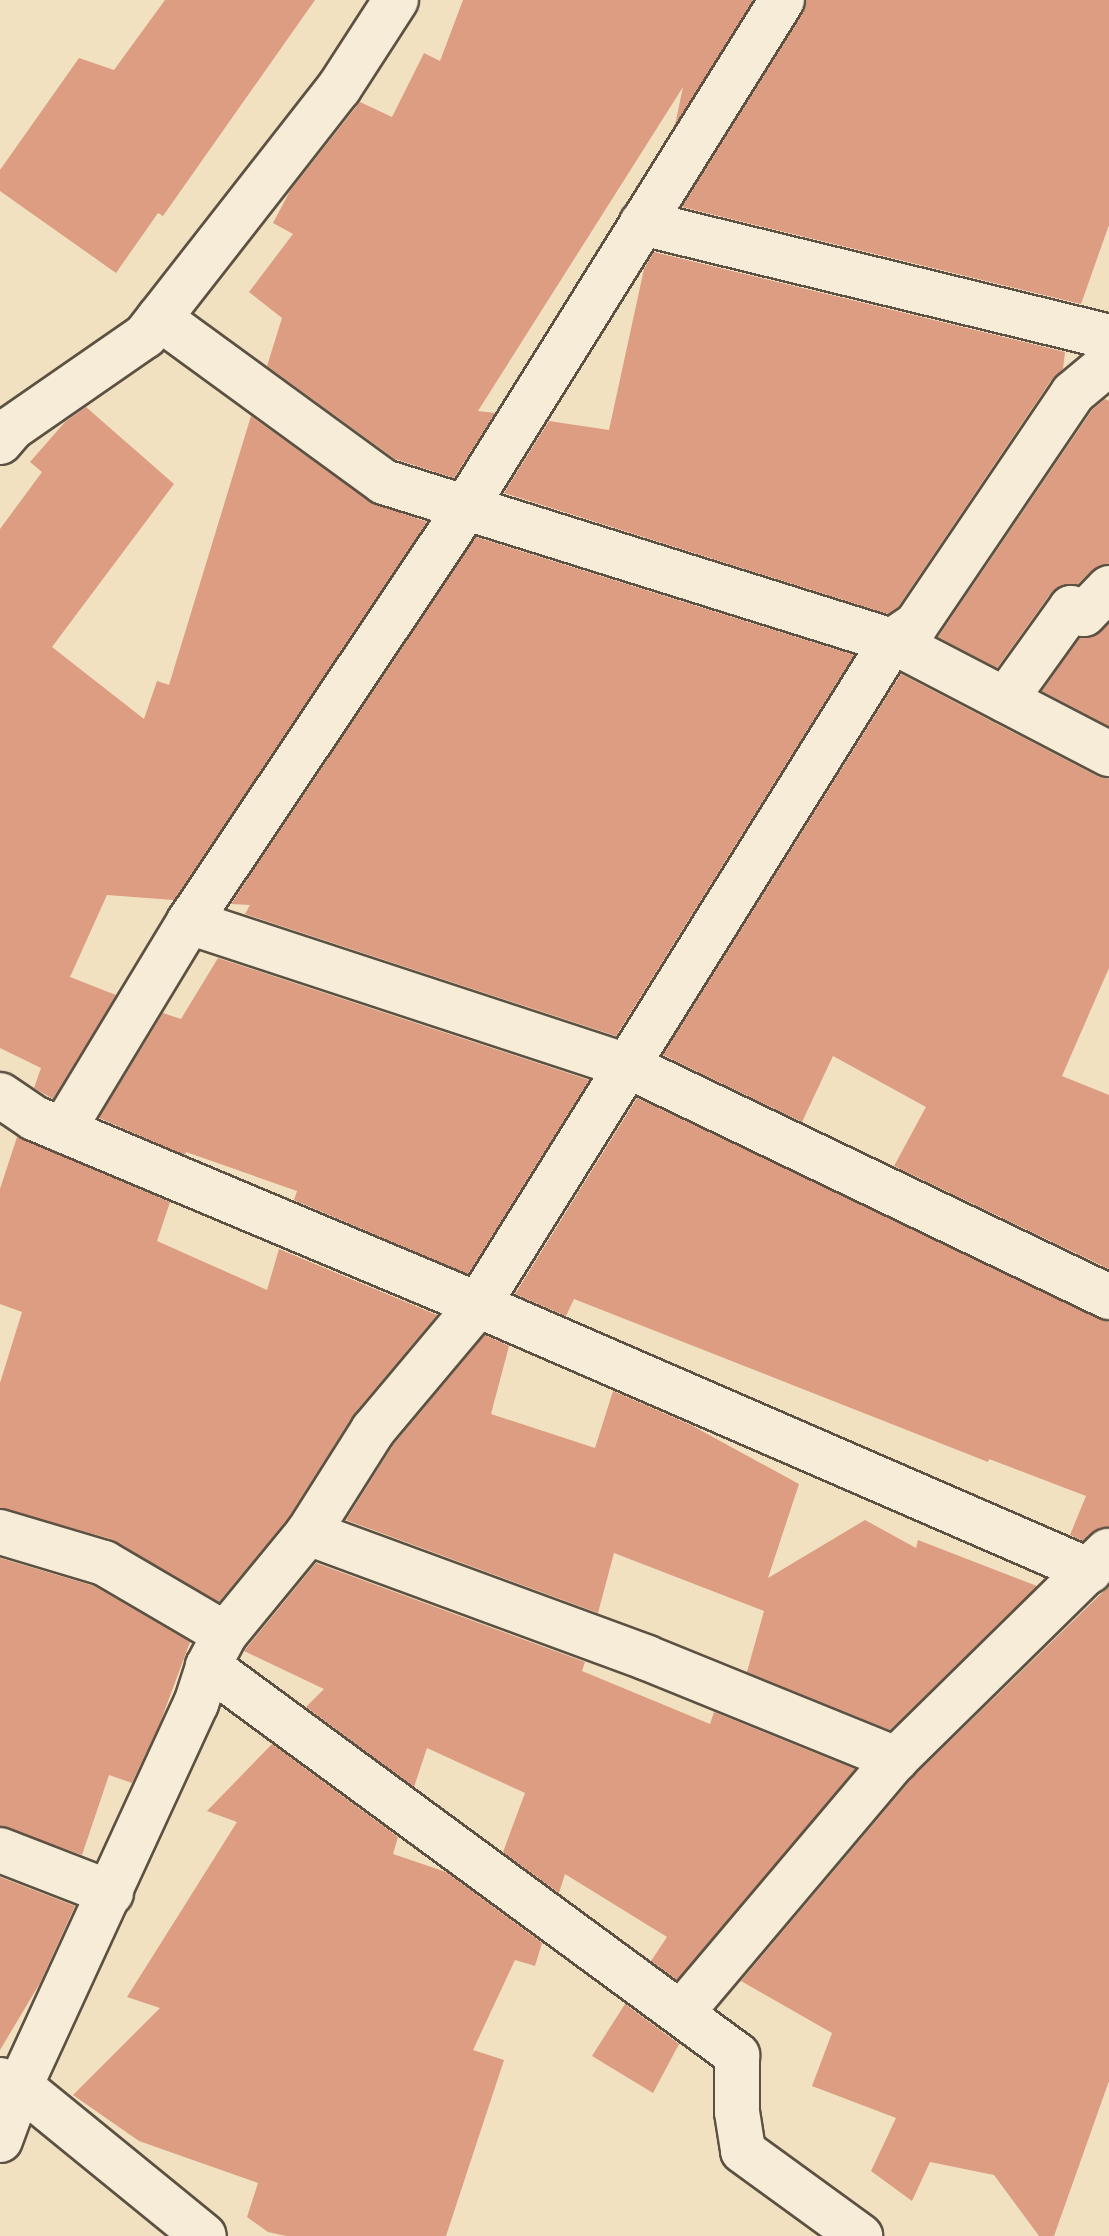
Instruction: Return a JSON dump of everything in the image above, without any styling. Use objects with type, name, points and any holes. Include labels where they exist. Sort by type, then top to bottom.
[{"type":"street","points":[[0,442],[12,428],[145,336],[339,88],[396,0]]},
{"type":"street","points":[[63,1130],[189,922],[465,510],[782,0]]},
{"type":"street","points":[[642,223],[1109,337]]},
{"type":"street","points":[[159,318],[384,482],[465,510],[892,641],[1109,754]]},
{"type":"street","points":[[0,2140],[10,2083],[111,1893],[196,1704],[216,1650],[308,1533],[373,1430],[478,1305],[892,641],[916,625],[1073,393],[1109,363]]},
{"type":"street","points":[[1005,700],[1071,608],[1084,614],[1109,588]]},
{"type":"street","points":[[189,922],[628,1066],[1109,1297]]},
{"type":"street","points":[[0,1095],[34,1118],[1100,1561],[896,1759],[681,2013]]},
{"type":"street","points":[[0,1532],[104,1563],[737,2055],[737,2112],[743,2151],[860,2236]]},
{"type":"street","points":[[308,1533],[647,1658],[896,1759]]},
{"type":"street","points":[[0,1850],[111,1893]]},
{"type":"street","points":[[10,2083],[204,2236]]},
{"type":"building","points":[[165,0],[315,0],[163,216],[158,213],[116,273],[0,191],[0,170],[79,58],[114,70]]},
{"type":"building","points":[[463,0],[753,0],[675,125],[683,87],[478,411],[495,413],[454,478],[395,459],[267,366],[282,318],[249,292],[293,234],[273,223],[290,191],[360,102],[392,117],[424,53],[440,61]]},
{"type":"building","points":[[807,0],[1109,0],[1109,225],[1081,304],[682,207],[803,13]]},
{"type":"building","points":[[654,252],[1065,352],[1063,369],[1052,379],[898,607],[888,614],[504,493],[549,421],[609,430],[644,269]]},
{"type":"building","points":[[1105,399],[1109,401],[1109,564],[1092,570],[1078,584],[1060,586],[1051,593],[997,668],[938,637],[1092,410]]},
{"type":"building","points":[[86,407],[174,484],[52,647],[144,719],[157,681],[169,685],[251,416],[370,502],[427,522],[174,900],[107,895],[70,977],[116,995],[53,1099],[34,1088],[41,1068],[0,1048],[0,529],[42,472],[30,462],[65,422]]},
{"type":"building","points":[[476,537],[854,655],[616,1036],[245,914],[250,905],[231,904]]},
{"type":"building","points":[[1109,624],[1109,726],[1042,691],[1080,638],[1090,638]]},
{"type":"building","points":[[901,674],[1097,776],[1109,779],[1109,968],[1062,1076],[1109,1095],[1109,1269],[894,1166],[926,1107],[833,1056],[802,1122],[663,1055]]},
{"type":"building","points":[[218,958],[589,1080],[468,1274],[294,1200],[297,1191],[186,1152],[185,1155],[99,1118],[163,1013],[181,1019]]},
{"type":"building","points":[[637,1098],[1109,1322],[1109,1527],[1101,1527],[1083,1541],[1070,1535],[1086,1496],[989,1459],[988,1462],[574,1299],[566,1316],[515,1294]]},
{"type":"building","points":[[17,1137],[170,1202],[157,1241],[267,1290],[279,1249],[437,1315],[354,1414],[288,1518],[219,1602],[111,1539],[0,1508],[0,1383],[22,1312],[0,1304],[0,1189]]},
{"type":"building","points":[[485,1335],[509,1346],[491,1414],[595,1448],[613,1391],[691,1425],[799,1484],[768,1578],[865,1520],[916,1548],[918,1540],[1037,1586],[890,1730],[747,1672],[764,1611],[614,1553],[598,1613],[346,1520],[393,1445]]},
{"type":"building","points":[[0,1558],[94,1586],[190,1642],[160,1723],[132,1783],[109,1775],[82,1855],[0,1826]]},
{"type":"building","points":[[316,1563],[585,1662],[582,1671],[710,1724],[714,1712],[855,1769],[677,1980],[651,1961],[667,1937],[565,1874],[559,1893],[503,1852],[525,1793],[427,1748],[414,1787],[306,1707],[324,1689],[244,1651]]},
{"type":"building","points":[[1109,1586],[1109,2081],[1054,2236],[1039,2236],[994,2175],[930,2162],[912,2201],[871,2171],[896,2118],[812,2086],[832,2033],[741,1981],[914,1776]]},
{"type":"building","points":[[272,1744],[398,1837],[393,1854],[446,1872],[542,1943],[535,1966],[515,1960],[473,2050],[504,2060],[446,2236],[286,2236],[268,2232],[247,2217],[258,2183],[139,2141],[73,2095],[160,2008],[127,1997],[237,1822],[207,1811]]},
{"type":"building","points":[[0,1877],[75,1906],[40,1983],[0,2050]]},
{"type":"building","points":[[625,2004],[679,2044],[653,2093],[592,2056]]}]
